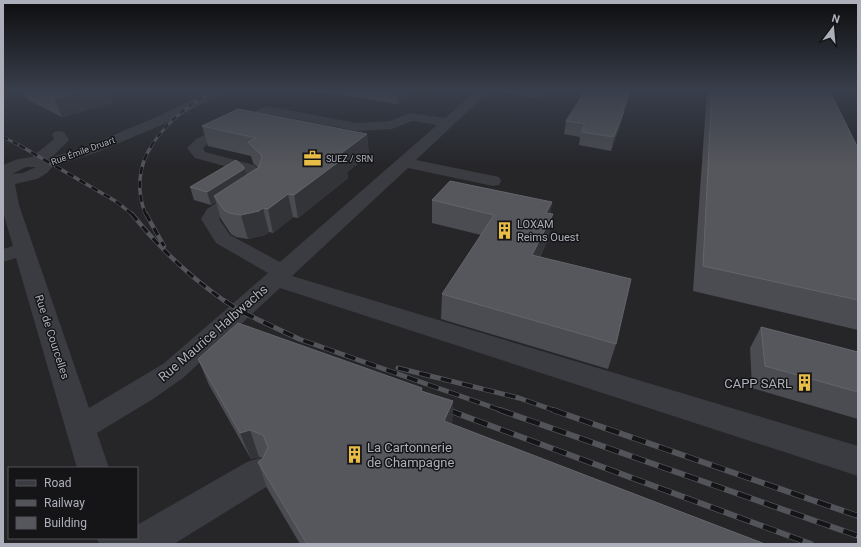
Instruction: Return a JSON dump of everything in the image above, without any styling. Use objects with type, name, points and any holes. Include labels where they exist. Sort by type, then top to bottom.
[{"type":"street","name":"Rue Émile Druart","points":[[38,167],[93,149],[170,116]]},
{"type":"street","name":"Rue Émile Druart","points":[[166,118],[175,116]]},
{"type":"street","points":[[255,116],[201,142],[195,148],[200,155],[248,168],[258,178],[257,184],[214,213],[210,219],[223,240],[279,275],[858,461]]},
{"type":"street","points":[[296,116],[357,127],[392,125],[410,117],[448,122]]},
{"type":"street","name":"Rue Maurice Halbwachs","points":[[80,428],[143,392],[174,371],[454,116]]},
{"type":"street","points":[[10,205],[38,167],[62,140],[59,135]]},
{"type":"street","points":[[404,162],[493,181]]},
{"type":"street","name":"Rue de Courcelles","points":[[6,171],[18,178],[38,167]]},
{"type":"street","name":"Rue de Courcelles","points":[[6,171],[13,252],[80,428],[93,467]]},
{"type":"street","points":[[140,544],[259,474]]},
{"type":"shaded area","points":[[3,116],[858,116],[858,544],[3,544]]},
{"type":"building","points":[[224,116],[272,116],[367,134],[339,155],[345,157],[294,195],[288,194],[268,209],[263,208],[259,211],[241,215],[229,213],[224,210],[214,196],[259,167],[262,156],[248,142],[256,138],[202,126]]},
{"type":"building","points":[[570,116],[622,116],[614,137],[581,132],[585,124],[566,121]]},
{"type":"building","points":[[711,116],[842,116],[858,148],[858,300],[703,266]]},
{"type":"building","points":[[236,160],[244,167],[244,169],[207,192],[190,187]]},
{"type":"building","points":[[450,181],[552,202],[546,213],[553,214],[532,255],[631,279],[616,344],[442,294],[494,215],[432,200]]},
{"type":"building","name":"La Cartonnerie de Champagne","points":[[238,323],[422,388],[421,391],[453,401],[444,421],[765,544],[307,544],[258,462],[263,458],[268,447],[263,435],[250,430],[240,433],[198,359]]},
{"type":"building","points":[[761,327],[858,352],[858,392],[765,366]]},
{"type":"railway","points":[[151,146],[178,116]]},
{"type":"railway","points":[[3,137],[19,145]]},
{"type":"railway","points":[[19,145],[117,202],[132,215]]},
{"type":"railway","points":[[146,215],[141,197],[140,179],[141,170],[147,153],[152,145]]},
{"type":"railway","points":[[146,214],[164,246]]},
{"type":"railway","points":[[132,215],[153,239],[176,261],[226,302]]},
{"type":"railway","points":[[225,301],[240,311],[299,339],[503,411]]},
{"type":"railway","points":[[398,368],[519,398],[556,411]]},
{"type":"railway","points":[[443,408],[450,411]]},
{"type":"railway","points":[[448,410],[811,544]]},
{"type":"railway","points":[[500,410],[858,536]]},
{"type":"railway","points":[[553,410],[858,516]]},
{"type":"place","name":"SUEZ / SRN","points":[[313,159]]},
{"type":"place","name":"LOXAM Reims Ouest","points":[[504,230]]},
{"type":"place","name":"CAPP SARL","points":[[805,383]]},
{"type":"place","name":"La Cartonnerie de Champagne","points":[[354,454]]}]
